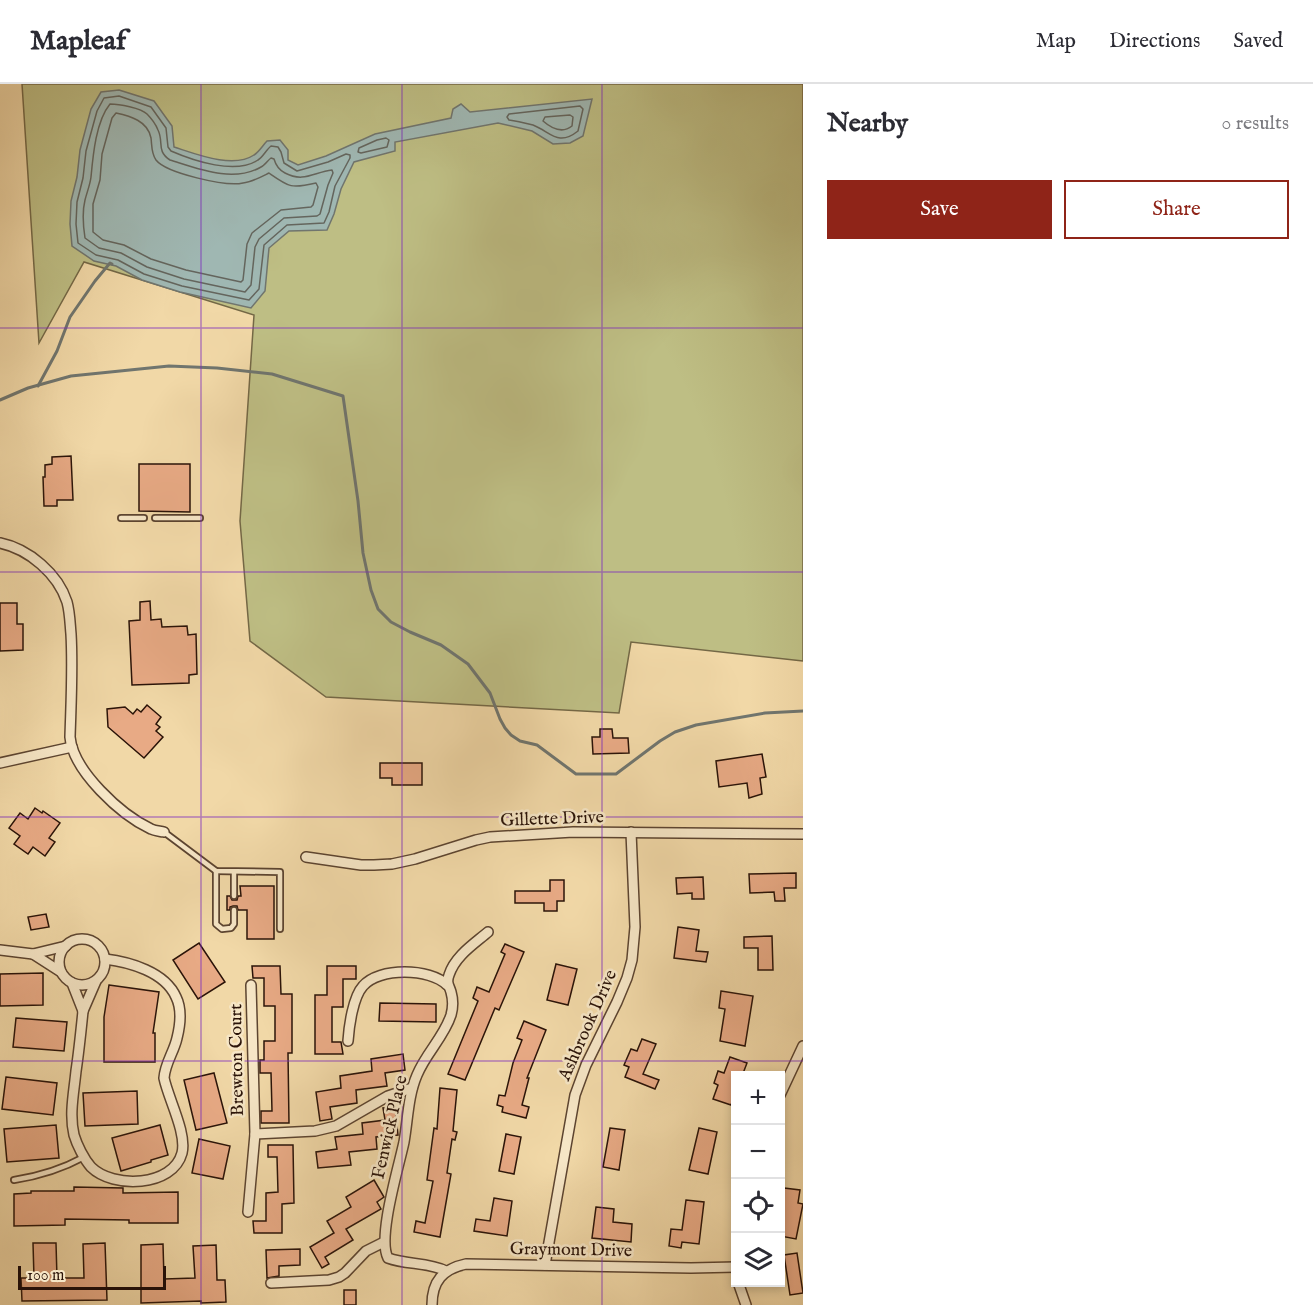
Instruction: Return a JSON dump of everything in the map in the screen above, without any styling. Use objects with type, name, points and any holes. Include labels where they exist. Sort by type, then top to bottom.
[{"type":"street","points":[[0,543],[22,550],[35,559],[59,586],[67,604],[71,642],[70,736],[72,747],[86,774],[106,796],[132,817],[152,830],[164,832]]},
{"type":"street","points":[[0,763],[72,747]]},
{"type":"street","name":"Gillette Drive","points":[[306,857],[374,865],[392,864],[490,837],[573,832],[803,834]]},
{"type":"street","name":"Ashbrook Drive","points":[[544,1265],[575,1095],[586,1065],[617,1002],[632,960],[635,927],[631,832]]},
{"type":"street","points":[[447,985],[448,976],[463,953],[488,932]]},
{"type":"street","points":[[61,972],[60,953],[73,941],[79,939],[91,941],[101,948],[105,959],[103,971],[83,1011],[72,1108],[75,1136],[84,1157],[92,1167],[106,1176],[122,1181],[134,1182],[162,1175],[176,1165],[182,1154],[181,1132],[164,1078],[177,1038],[178,999],[170,987],[153,974],[130,964],[105,959]]},
{"type":"street","points":[[0,950],[33,954],[66,946]]},
{"type":"street","points":[[33,954],[61,972],[72,983],[83,1011]]},
{"type":"street","points":[[348,1041],[350,1020],[359,993],[362,987],[374,978],[393,973],[412,972],[440,978],[447,985]]},
{"type":"street","points":[[72,983],[85,985],[96,981]]},
{"type":"street","name":"Brewton Court","points":[[248,1212],[255,1134],[251,985]]},
{"type":"street","name":"Fenwick Place","points":[[384,1242],[412,1088],[422,1064],[438,1041],[450,1016],[452,994],[447,985]]},
{"type":"street","points":[[785,1084],[803,1046]]},
{"type":"street","name":"Brewton Court","points":[[255,1134],[315,1131],[336,1126],[388,1096],[412,1088]]},
{"type":"street","points":[[271,1283],[329,1280],[339,1277],[366,1251],[384,1242],[384,1252],[387,1258],[437,1266],[446,1271],[435,1285],[432,1305]]},
{"type":"street","name":"Graymont Drive","points":[[446,1271],[454,1266],[466,1264],[731,1267]]},
{"type":"street","points":[[740,1287],[746,1305]]},
{"type":"lane","points":[[121,518],[144,518]]},
{"type":"lane","points":[[155,518],[200,518]]},
{"type":"lane","points":[[164,832],[216,871],[280,872],[280,929]]},
{"type":"lane","points":[[216,871],[216,924],[222,928],[231,928],[234,924],[234,910]]},
{"type":"lane","points":[[234,872],[234,896]]},
{"type":"lane","points":[[14,1180],[50,1173],[84,1157]]},
{"type":"green space","points":[[22,84],[803,84],[803,661],[631,642],[619,713],[326,697],[250,641],[240,521],[254,315],[84,262],[39,343]]},
{"type":"water","points":[[119,90],[154,101],[172,126],[174,147],[214,159],[236,161],[254,155],[267,141],[280,140],[288,150],[288,160],[298,165],[326,156],[375,134],[451,118],[453,109],[461,104],[470,112],[592,99],[583,136],[570,143],[553,144],[532,131],[498,123],[395,142],[395,151],[354,162],[341,189],[327,230],[289,231],[269,248],[265,291],[251,308],[180,292],[142,280],[116,266],[94,261],[72,246],[71,201],[80,150],[91,109],[101,92]]},
{"type":"building","points":[[71,456],[73,500],[57,500],[57,506],[44,506],[45,465],[52,464],[52,457]]},
{"type":"building","points":[[139,464],[190,464],[190,512],[139,511]]},
{"type":"building","points":[[150,601],[151,620],[161,619],[162,627],[187,626],[188,635],[196,634],[197,674],[189,675],[189,683],[132,685],[129,621],[140,620],[140,602]]},
{"type":"building","points":[[0,603],[17,603],[17,624],[23,624],[23,650],[0,651]]},
{"type":"building","points":[[147,705],[161,717],[156,724],[160,727],[156,731],[163,737],[144,758],[108,727],[107,709],[125,707],[133,714],[137,709],[141,712]]},
{"type":"building","points":[[600,729],[612,729],[613,738],[628,738],[629,753],[593,754],[592,737],[600,737]]},
{"type":"building","points":[[762,754],[766,777],[760,778],[762,794],[749,798],[747,783],[719,787],[716,761]]},
{"type":"building","points":[[380,763],[422,763],[422,785],[392,785],[392,778],[380,778]]},
{"type":"building","points":[[35,808],[60,823],[49,838],[55,842],[45,856],[33,847],[28,854],[14,844],[20,836],[9,828],[20,813],[28,819]]},
{"type":"building","points":[[796,873],[796,888],[784,888],[785,901],[775,901],[774,892],[750,893],[749,874]]},
{"type":"building","points":[[703,877],[704,899],[692,899],[692,893],[677,894],[676,878]]},
{"type":"building","points":[[550,880],[564,880],[564,901],[557,901],[557,911],[544,911],[544,903],[515,903],[515,891],[550,891]]},
{"type":"building","points":[[240,886],[274,886],[274,939],[247,939],[247,910],[238,910],[237,906],[233,906],[227,910],[227,896],[230,896],[232,900],[237,900],[238,896],[241,896]]},
{"type":"building","points":[[46,914],[49,927],[31,930],[28,917]]},
{"type":"building","points":[[678,927],[699,930],[696,951],[708,952],[706,962],[674,958]]},
{"type":"building","points":[[772,936],[773,970],[758,970],[758,948],[744,948],[744,937]]},
{"type":"building","points":[[199,943],[225,982],[198,999],[173,960]]},
{"type":"building","points":[[505,944],[524,952],[499,1010],[495,1008],[465,1080],[448,1074],[478,1001],[473,998],[477,987],[489,992],[505,954],[501,952]]},
{"type":"building","points":[[556,964],[577,969],[568,1005],[547,1000]]},
{"type":"building","points":[[252,966],[280,966],[281,994],[292,994],[292,1053],[288,1053],[289,1123],[261,1123],[261,1111],[272,1111],[271,1073],[260,1073],[260,1060],[264,1060],[264,1041],[275,1041],[275,1006],[264,1006],[264,978],[253,978]]},
{"type":"building","points":[[327,966],[356,966],[356,979],[343,979],[343,1007],[332,1007],[332,1042],[341,1042],[343,1054],[315,1054],[315,995],[327,995]]},
{"type":"building","points":[[43,973],[43,1005],[0,1006],[0,974]]},
{"type":"building","points":[[109,985],[159,992],[153,1033],[155,1033],[155,1062],[104,1062],[104,1017]]},
{"type":"building","points":[[721,991],[753,996],[745,1046],[720,1041],[725,1009],[719,1008]]},
{"type":"building","points":[[380,1003],[436,1004],[436,1022],[379,1021]]},
{"type":"building","points":[[16,1018],[67,1022],[64,1051],[13,1047]]},
{"type":"building","points":[[524,1021],[546,1030],[527,1078],[529,1078],[522,1105],[529,1107],[526,1118],[502,1112],[503,1107],[497,1105],[499,1095],[505,1096],[513,1063],[522,1040],[517,1038]]},
{"type":"building","points":[[642,1039],[656,1044],[643,1074],[659,1080],[655,1089],[625,1077],[629,1067],[624,1065],[631,1049],[637,1051]]},
{"type":"building","points":[[403,1054],[405,1070],[385,1073],[387,1086],[356,1090],[357,1103],[330,1107],[332,1119],[320,1121],[316,1092],[341,1088],[340,1076],[372,1071],[371,1059]]},
{"type":"building","points":[[730,1057],[747,1063],[744,1071],[731,1071],[731,1105],[713,1099],[718,1085],[714,1083],[718,1071],[724,1073]]},
{"type":"building","points":[[214,1073],[227,1123],[196,1130],[184,1080]]},
{"type":"building","points":[[6,1077],[57,1083],[53,1115],[2,1109]]},
{"type":"building","points":[[440,1088],[457,1090],[453,1131],[457,1132],[455,1140],[452,1139],[447,1173],[451,1174],[440,1237],[414,1232],[416,1221],[425,1223],[433,1181],[427,1180],[434,1128],[437,1129]]},
{"type":"building","points":[[137,1091],[138,1124],[85,1126],[83,1093]]},
{"type":"building","points":[[395,1107],[398,1135],[376,1137],[377,1149],[349,1152],[351,1165],[318,1168],[316,1152],[337,1149],[335,1137],[363,1134],[362,1123],[385,1120],[383,1108]]},
{"type":"building","points":[[56,1125],[59,1158],[7,1162],[4,1129]]},
{"type":"building","points":[[160,1125],[168,1155],[121,1171],[112,1138]]},
{"type":"building","points":[[610,1128],[625,1130],[619,1170],[603,1167]]},
{"type":"building","points":[[699,1128],[717,1132],[708,1174],[689,1170]]},
{"type":"building","points":[[506,1134],[521,1137],[514,1174],[499,1171]]},
{"type":"building","points":[[199,1139],[230,1146],[223,1179],[192,1173]]},
{"type":"building","points":[[268,1145],[293,1145],[294,1203],[282,1204],[282,1233],[254,1233],[253,1221],[266,1221],[266,1193],[278,1192],[277,1157],[268,1157]]},
{"type":"building","points":[[374,1180],[384,1197],[377,1202],[381,1209],[346,1229],[353,1240],[325,1257],[329,1264],[322,1268],[310,1247],[334,1233],[327,1221],[351,1207],[346,1197]]},
{"type":"building","points":[[74,1187],[123,1188],[123,1193],[178,1192],[178,1223],[65,1219],[65,1225],[14,1226],[14,1194],[31,1193],[31,1191],[74,1191]]},
{"type":"building","points":[[785,1188],[800,1190],[798,1203],[803,1204],[796,1239],[785,1237]]},
{"type":"building","points":[[494,1198],[512,1201],[507,1236],[474,1231],[476,1219],[490,1221]]},
{"type":"building","points":[[686,1200],[704,1202],[699,1244],[682,1242],[681,1248],[669,1246],[671,1229],[682,1230]]},
{"type":"building","points":[[596,1207],[614,1209],[613,1222],[632,1224],[631,1242],[592,1238]]},
{"type":"building","points":[[33,1243],[56,1243],[57,1278],[84,1278],[83,1244],[105,1243],[107,1300],[22,1301],[21,1278],[34,1278]]},
{"type":"building","points":[[163,1244],[164,1279],[195,1278],[193,1246],[216,1245],[217,1280],[225,1280],[226,1302],[141,1303],[141,1245]]},
{"type":"building","points":[[300,1249],[300,1265],[279,1266],[279,1276],[267,1278],[266,1250]]},
{"type":"building","points":[[797,1253],[803,1293],[790,1295],[785,1255]]},
{"type":"building","points":[[344,1290],[356,1290],[356,1305],[344,1305]]},
{"type":"waterway","points":[[38,386],[57,351],[70,317],[95,281],[110,263],[112,264]]},
{"type":"waterway","points":[[0,400],[28,388],[71,376],[169,366],[272,374],[343,396],[363,553],[371,590],[378,609],[391,622],[441,645],[468,664],[490,693],[500,719],[511,735],[520,741],[537,745],[576,774],[616,774],[660,741],[675,732],[696,725],[765,713],[803,711]]}]
